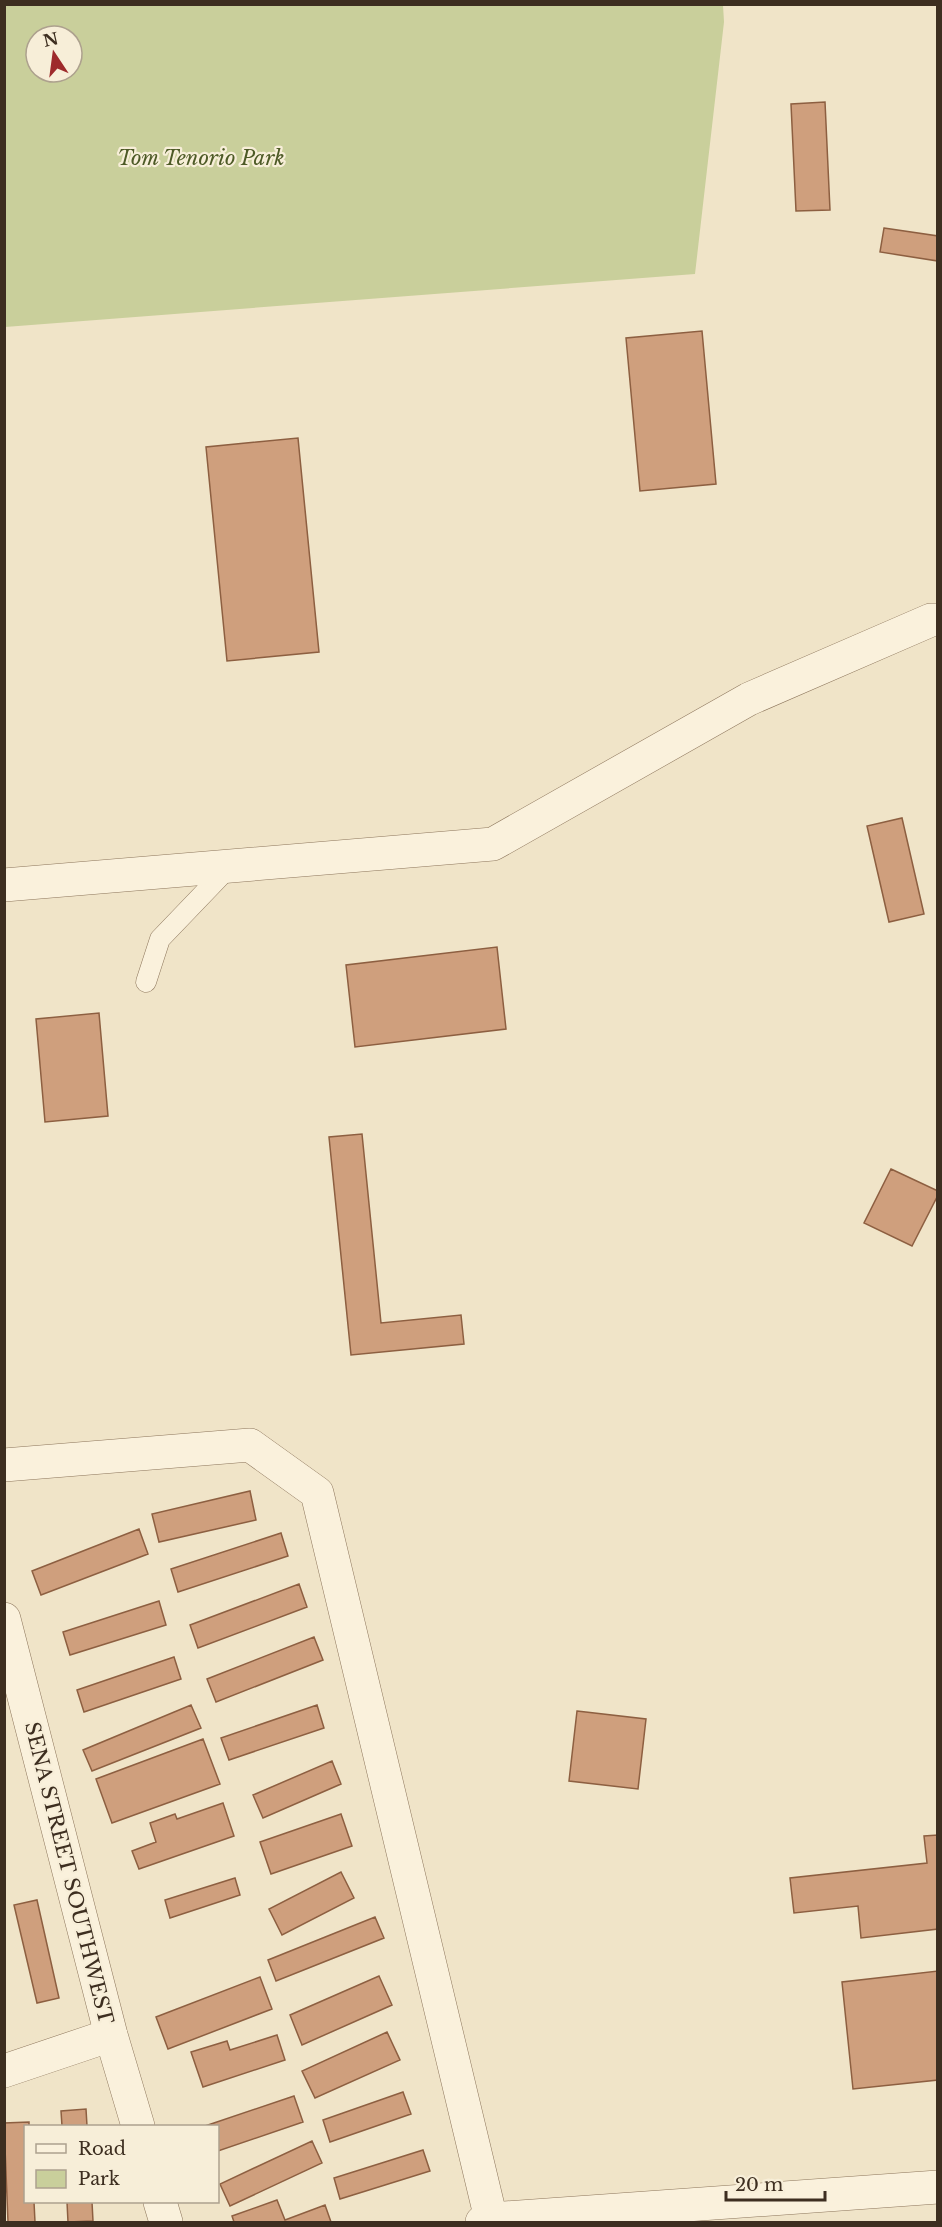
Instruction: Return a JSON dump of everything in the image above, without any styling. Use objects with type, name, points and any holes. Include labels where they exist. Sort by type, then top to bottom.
[{"type":"street","points":[[4,885],[493,844],[749,699],[931,620],[938,620]]},
{"type":"street","points":[[4,1465],[250,1445],[318,1493],[487,2221],[938,2187]]},
{"type":"street","name":"SENA STREET SOUTHWEST","points":[[4,1619],[111,2035],[137,2125]]},
{"type":"street","points":[[4,2071],[111,2035]]},
{"type":"street","points":[[160,2203],[166,2223]]},
{"type":"lane","points":[[146,982],[160,939],[230,866]]},
{"type":"green space","name":"Tom Tenorio Park","points":[[5,4],[723,5],[724,22],[695,274],[5,327]]},
{"type":"building","points":[[825,102],[830,210],[796,211],[791,104]]},
{"type":"building","points":[[884,228],[938,236],[938,261],[880,252]]},
{"type":"building","points":[[702,331],[716,484],[640,491],[626,338]]},
{"type":"building","points":[[298,438],[319,652],[227,661],[206,447]]},
{"type":"building","points":[[902,818],[924,914],[889,922],[867,826]]},
{"type":"building","points":[[497,947],[506,1029],[355,1047],[346,965]]},
{"type":"building","points":[[99,1013],[108,1116],[45,1122],[36,1019]]},
{"type":"building","points":[[362,1134],[381,1323],[461,1315],[464,1344],[351,1355],[329,1137]]},
{"type":"building","points":[[891,1169],[938,1191],[912,1246],[864,1223]]},
{"type":"building","points":[[250,1491],[256,1520],[159,1542],[152,1514]]},
{"type":"building","points":[[139,1529],[148,1554],[41,1595],[32,1571]]},
{"type":"building","points":[[281,1533],[288,1556],[178,1592],[171,1569]]},
{"type":"building","points":[[299,1584],[307,1607],[198,1648],[190,1625]]},
{"type":"building","points":[[159,1601],[166,1625],[70,1655],[63,1632]]},
{"type":"building","points":[[314,1637],[323,1660],[216,1702],[207,1679]]},
{"type":"building","points":[[174,1657],[181,1679],[84,1712],[77,1690]]},
{"type":"building","points":[[191,1705],[201,1728],[92,1771],[83,1750]]},
{"type":"building","points":[[317,1705],[324,1728],[229,1760],[221,1738]]},
{"type":"building","points":[[577,1711],[646,1719],[638,1789],[569,1781]]},
{"type":"building","points":[[203,1739],[220,1784],[112,1823],[96,1779]]},
{"type":"building","points":[[332,1761],[341,1784],[263,1818],[253,1795]]},
{"type":"building","points":[[223,1803],[234,1836],[139,1869],[132,1851],[156,1842],[150,1823],[175,1814],[177,1819]]},
{"type":"building","points":[[341,1814],[352,1846],[271,1874],[260,1842]]},
{"type":"building","points":[[938,1835],[938,1929],[861,1938],[858,1906],[794,1913],[790,1878],[927,1863],[924,1836]]},
{"type":"building","points":[[341,1872],[354,1898],[282,1935],[269,1909]]},
{"type":"building","points":[[235,1878],[240,1895],[170,1918],[165,1900]]},
{"type":"building","points":[[37,1900],[59,1998],[37,2003],[14,1905]]},
{"type":"building","points":[[375,1917],[384,1938],[276,1981],[268,1960]]},
{"type":"building","points":[[938,1971],[938,2080],[853,2089],[842,1982]]},
{"type":"building","points":[[379,1976],[392,2005],[302,2045],[290,2015]]},
{"type":"building","points":[[260,1977],[272,2009],[168,2049],[156,2017]]},
{"type":"building","points":[[387,2032],[400,2060],[315,2098],[302,2071]]},
{"type":"building","points":[[277,2035],[285,2060],[203,2087],[191,2052],[227,2041],[230,2050]]},
{"type":"building","points":[[403,2092],[411,2114],[330,2142],[323,2120]]},
{"type":"building","points":[[294,2096],[303,2122],[219,2151],[219,2125],[208,2125]]},
{"type":"building","points":[[86,2109],[87,2125],[62,2125],[61,2111]]},
{"type":"building","points":[[29,2122],[29,2125],[24,2125],[24,2203],[34,2203],[35,2222],[8,2222],[4,2123]]},
{"type":"building","points":[[312,2141],[322,2163],[230,2206],[220,2184]]},
{"type":"building","points":[[423,2150],[430,2171],[340,2199],[334,2178]]},
{"type":"building","points":[[277,2200],[285,2220],[325,2205],[331,2222],[234,2222],[232,2216]]},
{"type":"building","points":[[67,2203],[92,2203],[93,2221],[68,2222]]}]
